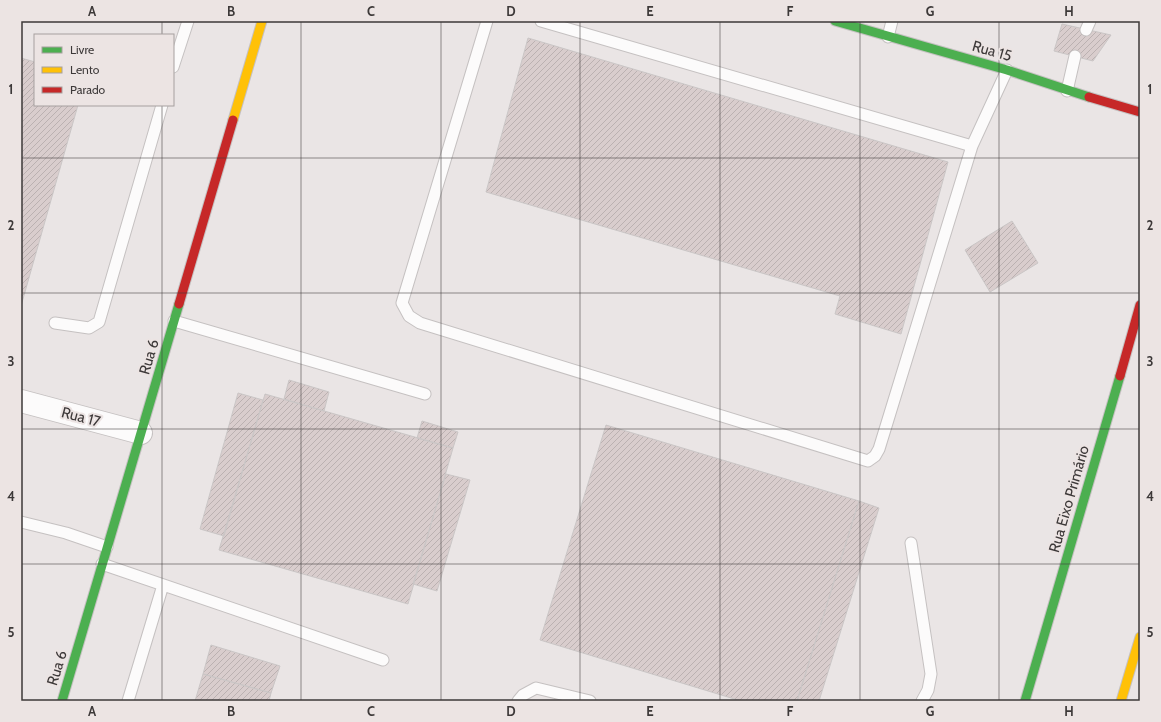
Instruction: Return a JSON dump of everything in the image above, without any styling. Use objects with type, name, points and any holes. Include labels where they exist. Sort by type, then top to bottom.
[{"type":"street","name":"Rua 6","points":[[62,701],[262,21]]},
{"type":"street","name":"Rua 15","points":[[835,21],[1007,70],[1067,91],[1140,112]]},
{"type":"street","name":"Rua Eixo Primário","points":[[1025,701],[1140,305]]},
{"type":"street","name":"Rua 17","points":[[21,401],[141,434]]},
{"type":"street","points":[[1121,701],[1140,637]]},
{"type":"lane","points":[[174,64],[188,21]]},
{"type":"lane","points":[[487,21],[402,303],[409,316],[420,323],[868,460],[875,456],[879,449],[972,146],[1007,70]]},
{"type":"lane","points":[[541,21],[972,146]]},
{"type":"lane","points":[[888,37],[892,21]]},
{"type":"lane","points":[[1067,91],[1075,56]]},
{"type":"lane","points":[[55,323],[89,328],[99,322],[162,106]]},
{"type":"lane","points":[[174,321],[425,394]]},
{"type":"lane","points":[[21,522],[66,533],[107,547]]},
{"type":"lane","points":[[911,543],[931,674],[928,690],[922,701]]},
{"type":"lane","points":[[102,564],[383,660]]},
{"type":"lane","points":[[128,701],[163,585]]},
{"type":"lane","points":[[518,701],[523,695],[536,688],[590,701]]},
{"type":"building","points":[[1062,24],[1111,35],[1093,61],[1054,51]]},
{"type":"building","points":[[528,38],[948,162],[901,334],[835,314],[840,296],[486,192]]},
{"type":"building","points":[[21,58],[34,62],[34,106],[78,106],[21,306]]},
{"type":"building","points":[[1012,221],[1038,263],[990,292],[965,250]]},
{"type":"building","points":[[289,380],[329,392],[324,411],[284,399]]},
{"type":"building","points":[[238,393],[263,400],[224,536],[200,529]]},
{"type":"building","points":[[265,394],[453,448],[408,604],[219,550]]},
{"type":"building","points":[[422,421],[458,432],[453,448],[417,438]]},
{"type":"building","points":[[606,425],[859,501],[797,701],[741,701],[540,640]]},
{"type":"building","points":[[446,474],[470,480],[437,591],[413,584]]},
{"type":"building","points":[[859,501],[879,508],[819,701],[797,701]]},
{"type":"building","points":[[211,645],[280,666],[271,693],[203,674]]},
{"type":"building","points":[[203,674],[271,693],[269,701],[195,701]]},
{"type":"traffic: fast","points":[[835,21],[1007,70],[1089,97]]},
{"type":"traffic: fast","points":[[62,701],[179,304]]},
{"type":"traffic: fast","points":[[1025,701],[1120,376]]},
{"type":"traffic: slow","points":[[233,120],[262,21]]},
{"type":"traffic: slow","points":[[1121,701],[1140,637]]},
{"type":"traffic: jam","points":[[1089,97],[1140,112]]},
{"type":"traffic: jam","points":[[179,304],[233,120]]},
{"type":"traffic: jam","points":[[1120,376],[1140,305]]}]
